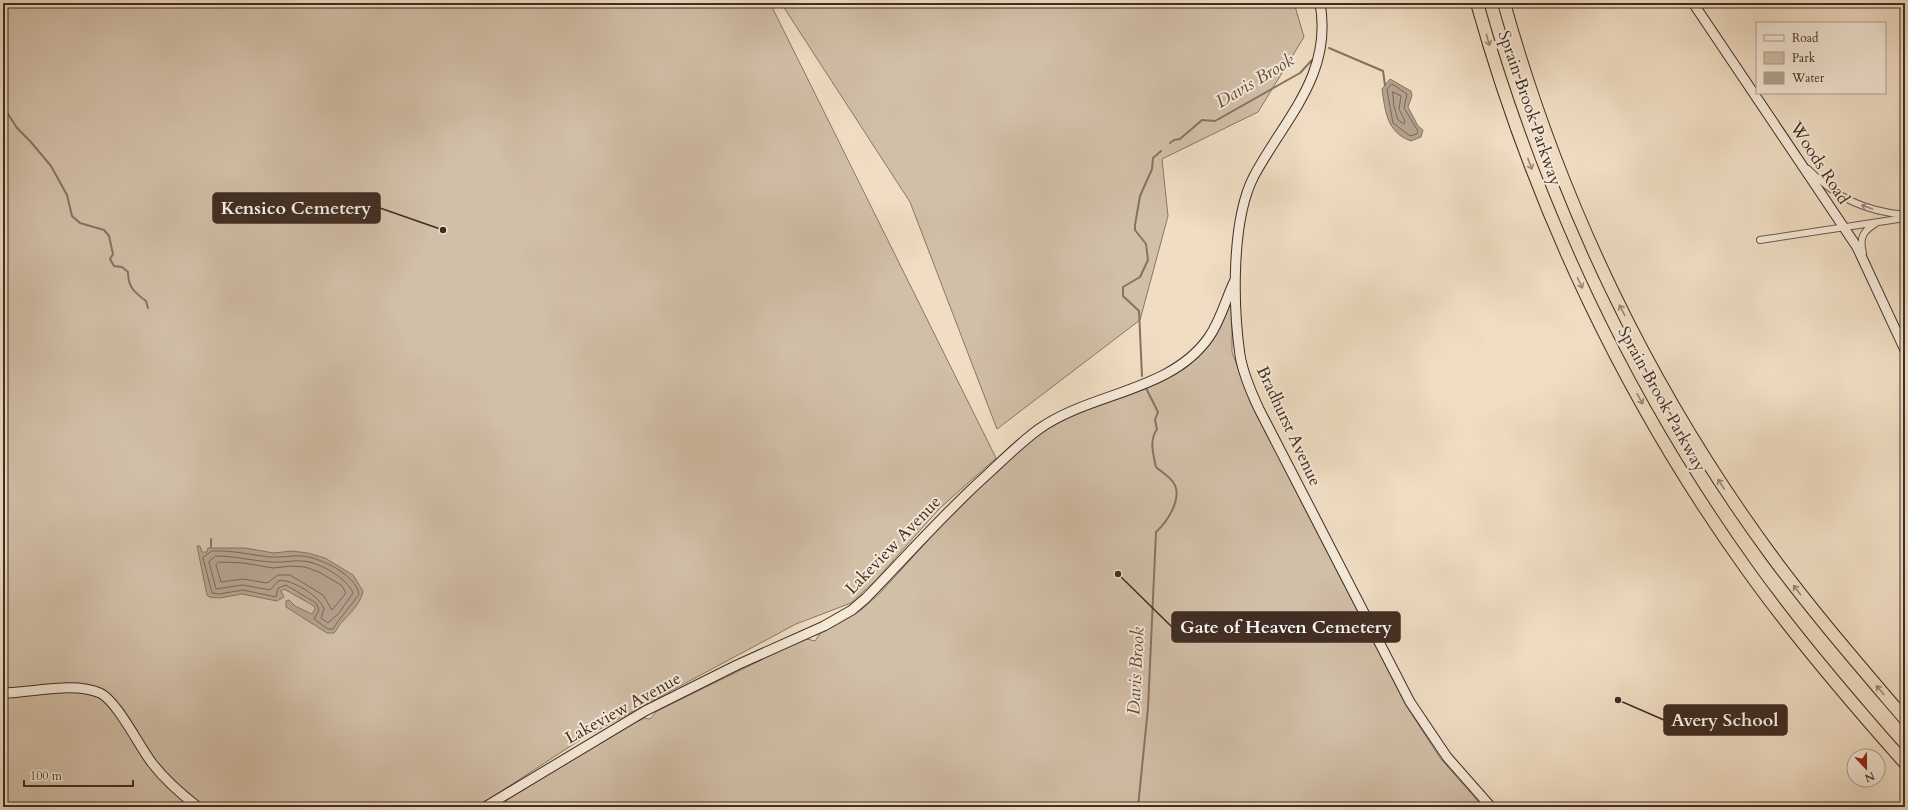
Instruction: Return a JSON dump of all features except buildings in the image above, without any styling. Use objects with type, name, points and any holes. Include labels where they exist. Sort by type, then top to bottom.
[{"type":"highway","name":"Sprain Brook Parkway","points":[[1478,3],[1512,114],[1544,200],[1590,304],[1640,400],[1690,485],[1748,571],[1823,669],[1905,763]]},
{"type":"highway","name":"Sprain Brook Parkway","points":[[1505,3],[1544,128],[1578,217],[1623,312],[1672,403],[1722,485],[1775,560],[1818,616],[1905,719]]},
{"type":"street","name":"Bradhurst Avenue","points":[[1320,3],[1322,37],[1318,62],[1310,85],[1254,177],[1246,194],[1240,218],[1235,280],[1240,356],[1247,382],[1259,409],[1410,702],[1447,757],[1491,807]]},
{"type":"street","name":"Woods Road","points":[[1693,3],[1843,228],[1866,266],[1905,350]]},
{"type":"street","points":[[1795,154],[1817,178],[1832,191],[1868,208],[1905,215]]},
{"type":"street","points":[[1760,240],[1905,218]]},
{"type":"street","points":[[1866,266],[1862,248],[1862,238],[1866,229],[1878,222]]},
{"type":"street","name":"Lakeview Avenue","points":[[485,807],[646,711],[737,665],[824,626],[852,610],[866,598],[959,500],[1011,452],[1040,428],[1078,408],[1166,374],[1188,361],[1198,351],[1214,329],[1235,280]]},
{"type":"street","points":[[3,693],[63,688],[84,689],[99,692],[112,702],[142,750],[163,777],[198,807]]},
{"type":"green space","points":[[3,3],[770,3],[996,458],[939,509],[875,581],[851,603],[796,624],[583,738],[477,807],[3,807]]},
{"type":"green space","points":[[781,3],[1294,3],[1304,37],[1258,112],[1162,159],[1168,216],[1140,320],[997,429],[910,202]]},
{"type":"green space","points":[[1232,304],[1232,352],[1251,404],[1407,707],[1440,758],[1483,807],[496,807],[629,725],[645,718],[650,719],[657,711],[800,641],[807,639],[815,641],[821,632],[861,610],[878,595],[973,492],[1015,453],[1048,428],[1074,414],[1164,379],[1184,369],[1199,356],[1207,346],[1223,321],[1228,305]]},
{"type":"water","points":[[1390,79],[1411,91],[1412,96],[1408,107],[1418,126],[1423,130],[1421,137],[1411,141],[1397,133],[1392,127],[1386,113],[1382,89]]},
{"type":"water","points":[[197,546],[200,546],[202,552],[207,552],[208,548],[245,548],[274,553],[291,551],[308,553],[325,558],[353,575],[363,591],[362,595],[360,600],[334,633],[327,633],[286,607],[286,601],[289,600],[295,606],[312,614],[315,609],[314,606],[284,589],[281,591],[284,597],[277,601],[242,594],[220,598],[209,597],[207,595]]},
{"type":"waterway","name":"Davis Brook","points":[[1329,48],[1383,71],[1385,85]]},
{"type":"waterway","name":"Davis Brook","points":[[1170,143],[1174,140],[1180,139],[1202,120],[1215,121],[1300,73],[1312,60]]},
{"type":"waterway","points":[[3,110],[51,166],[67,195],[72,216],[80,223],[104,230],[109,236],[113,254],[110,259],[114,266],[122,267],[128,272],[129,282],[132,289],[146,301],[148,308]]},
{"type":"waterway","name":"Davis Brook","points":[[1142,376],[1139,311],[1123,296],[1123,287],[1140,277],[1148,260],[1146,244],[1135,230],[1135,225],[1140,196],[1152,169],[1153,158],[1161,151]]},
{"type":"waterway","name":"Davis Brook","points":[[1138,807],[1148,708],[1156,532],[1165,522],[1173,509],[1177,495],[1173,482],[1156,467],[1152,443],[1157,429],[1155,420],[1158,412],[1146,388]]},
{"type":"waterway","points":[[211,539],[211,547]]},
{"type":"place","name":"Kensico Cemetery","points":[[443,230]]},
{"type":"place","name":"Gate of Heaven Cemetery","points":[[1118,574]]},
{"type":"place","name":"Avery School","points":[[1618,700]]}]
